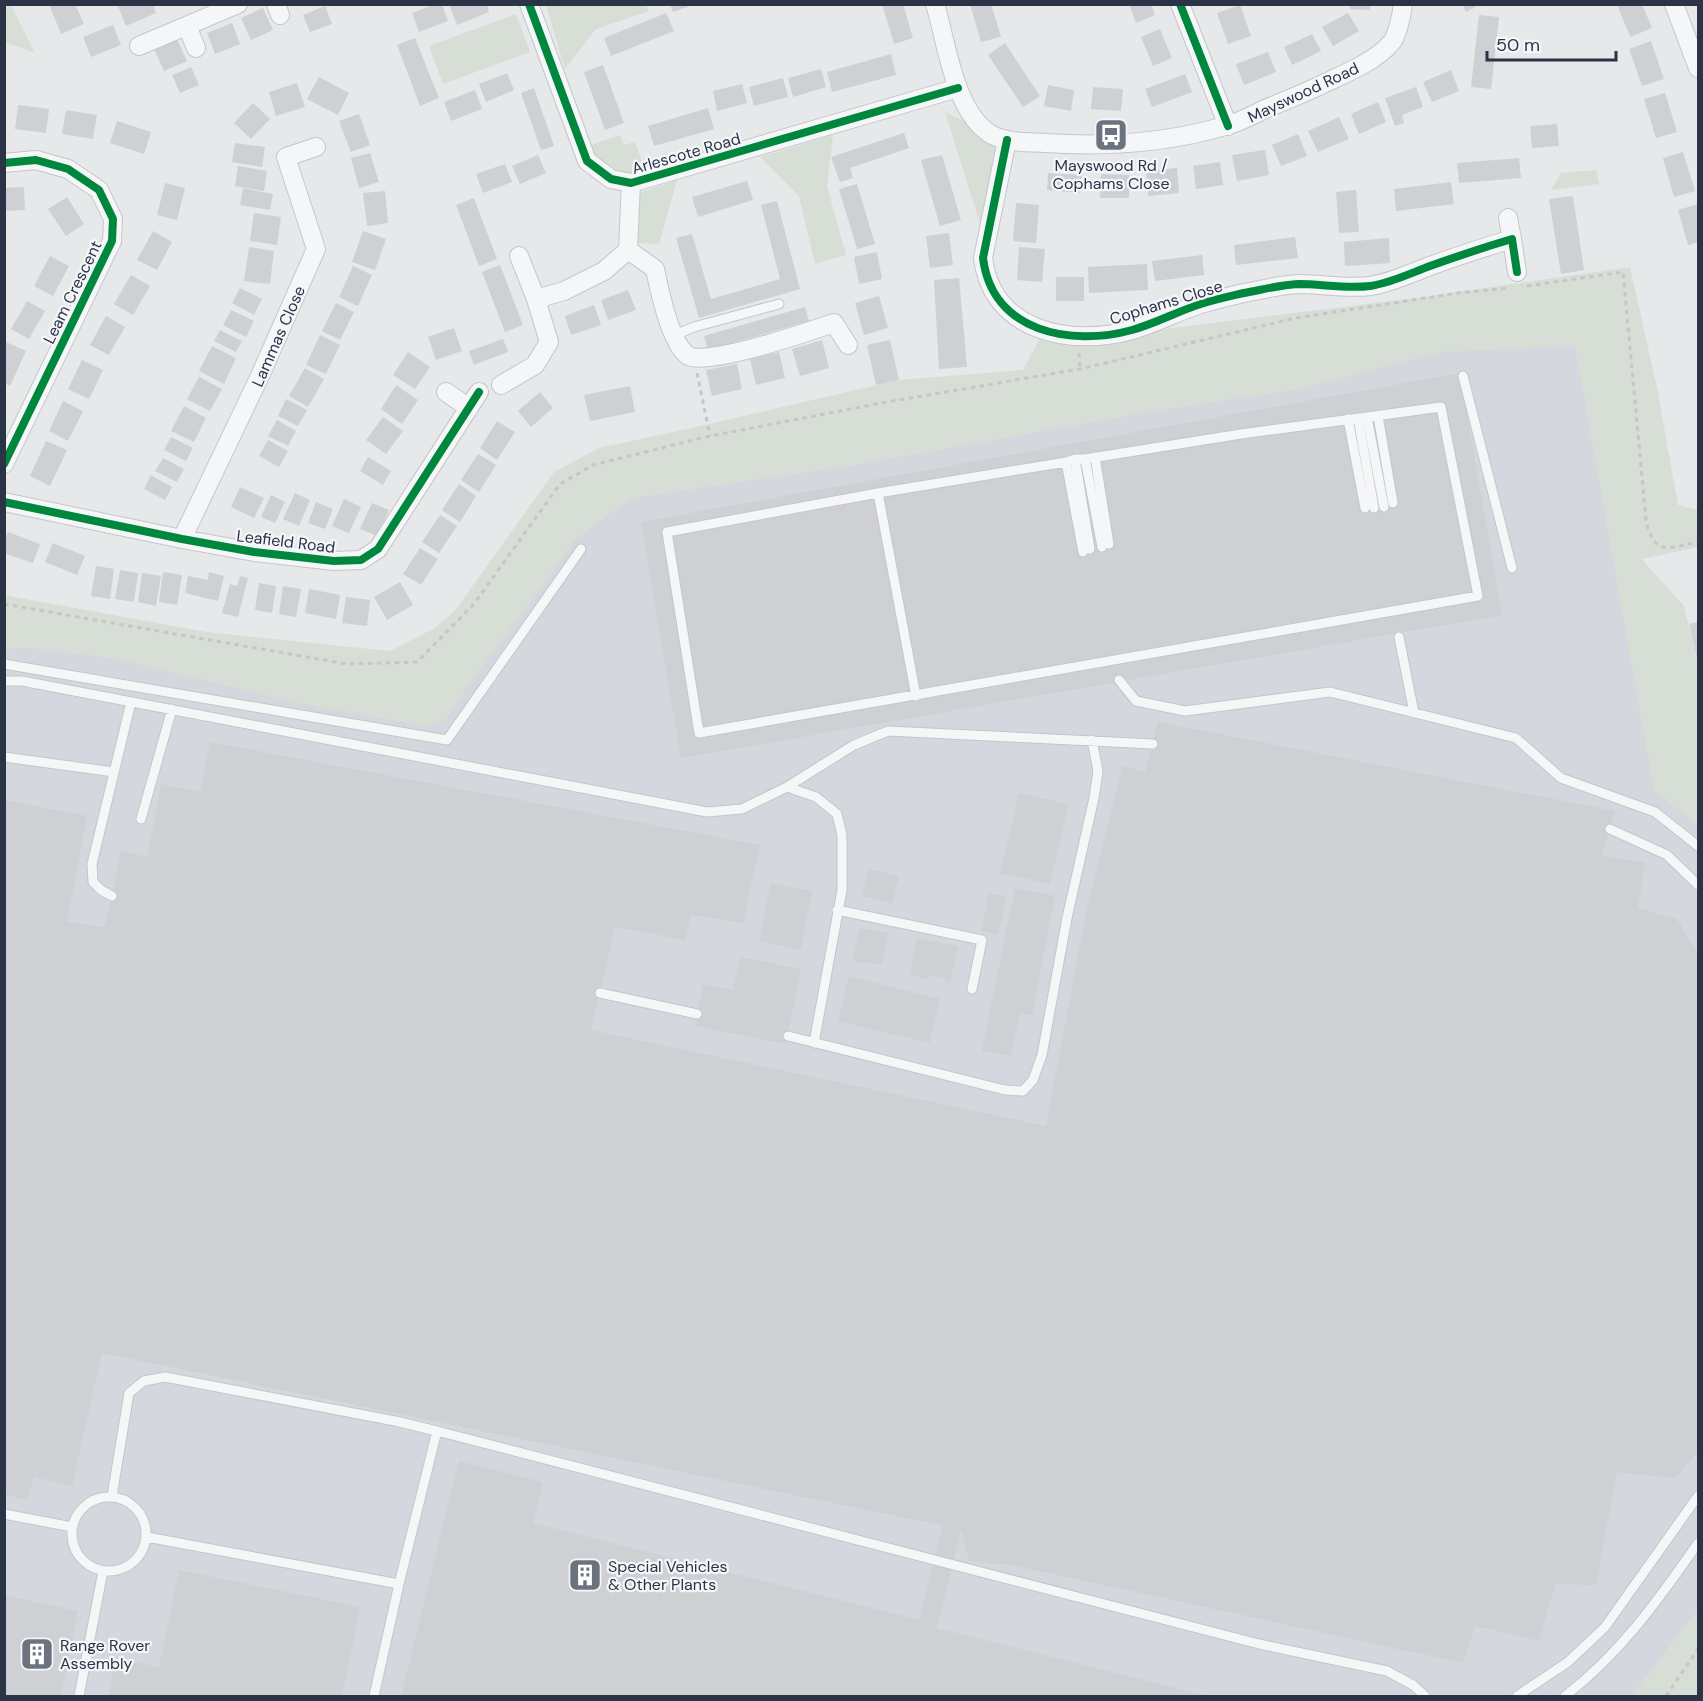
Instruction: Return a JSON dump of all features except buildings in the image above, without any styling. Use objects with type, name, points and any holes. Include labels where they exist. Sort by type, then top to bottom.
[{"type":"street","points":[[139,46],[238,4]]},
{"type":"street","name":"Arlescote Road","points":[[529,4],[587,161],[611,179],[631,183],[958,88]]},
{"type":"street","name":"Mayswood Road","points":[[935,4],[958,88],[967,108],[981,126],[1006,140],[1068,144],[1110,144],[1185,136],[1228,126],[1363,65],[1392,42],[1403,4]]},
{"type":"street","points":[[1180,4],[1228,126]]},
{"type":"street","points":[[1674,4],[1698,68]]},
{"type":"street","points":[[187,26],[196,48]]},
{"type":"street","name":"Cophams Close","points":[[1006,140],[983,258],[985,273],[1002,304],[1014,316],[1024,323],[1050,333],[1079,336],[1131,330],[1204,303],[1296,284],[1371,286],[1512,239]]},
{"type":"street","name":"Lammas Close","points":[[182,539],[260,378],[316,249],[286,157],[316,147]]},
{"type":"street","name":"Leam Crescent","points":[[4,163],[36,160],[68,169],[99,190],[114,219],[112,241],[4,464]]},
{"type":"street","name":"Arlescote Road","points":[[628,250],[631,183]]},
{"type":"street","points":[[1508,218],[1517,272]]},
{"type":"street","points":[[536,299],[564,291],[604,271],[628,250],[655,268],[662,306],[684,353],[694,358],[739,352],[834,314],[848,345]]},
{"type":"street","points":[[501,385],[535,365],[549,342],[536,299],[519,256]]},
{"type":"street","points":[[446,392],[469,408]]},
{"type":"street","name":"Leafield Road","points":[[4,502],[254,552],[334,561],[361,560],[378,549],[479,392]]},
{"type":"lane","points":[[675,335],[694,327],[779,304]]},
{"type":"lane","points":[[1463,376],[1512,568]]},
{"type":"lane","points":[[1441,407],[1478,596],[916,696],[699,732],[667,532],[1081,459],[1378,416],[1441,407]]},
{"type":"lane","points":[[1378,416],[1379,506]]},
{"type":"lane","points":[[1363,417],[1379,506]]},
{"type":"lane","points":[[1348,419],[1379,506]]},
{"type":"lane","points":[[1081,459],[1106,545]]},
{"type":"lane","points":[[1081,459],[1086,550]]},
{"type":"lane","points":[[878,493],[916,696]]},
{"type":"lane","points":[[4,664],[447,740],[581,549]]},
{"type":"lane","points":[[1399,637],[1414,713]]},
{"type":"lane","points":[[1119,680],[1136,701],[1185,711],[1330,692],[1516,738],[1561,778],[1655,812],[1698,846]]},
{"type":"lane","points":[[4,681],[22,681],[707,812],[742,809],[787,787],[854,746],[888,732],[1153,744]]},
{"type":"lane","points":[[112,896],[93,882],[92,864],[131,702]]},
{"type":"lane","points":[[141,819],[172,709]]},
{"type":"lane","points":[[788,1036],[1005,1090],[1023,1091],[1033,1080],[1042,1055],[1066,918],[1094,798],[1098,771],[1092,740]]},
{"type":"lane","points":[[4,757],[114,772]]},
{"type":"lane","points":[[787,787],[816,797],[837,814],[842,835],[842,890],[814,1042]]},
{"type":"lane","points":[[1610,829],[1666,855],[1698,885]]},
{"type":"lane","points":[[837,910],[982,940],[972,988]]},
{"type":"lane","points":[[600,993],[697,1014]]},
{"type":"lane","points":[[112,1496],[129,1393],[144,1381],[165,1377],[437,1431],[1259,1644],[1387,1671],[1413,1684],[1425,1696]]},
{"type":"lane","points":[[374,1696],[437,1431]]},
{"type":"lane","points":[[112,1496],[124,1499],[136,1507],[144,1518],[147,1537],[140,1557],[131,1566],[117,1571],[103,1571],[91,1568],[72,1543],[72,1527],[76,1515],[83,1507],[99,1497],[112,1496]]},
{"type":"lane","points":[[1517,1696],[1568,1662],[1605,1627],[1698,1496]]},
{"type":"lane","points":[[4,1514],[72,1527]]},
{"type":"lane","points":[[147,1537],[399,1584]]},
{"type":"lane","points":[[1565,1696],[1589,1678],[1624,1642],[1664,1594],[1698,1543]]},
{"type":"lane","points":[[79,1696],[103,1571]]},
{"type":"path","points":[[4,604],[347,664],[417,662],[474,604],[560,484],[593,465],[710,436],[887,402],[1080,369],[1296,318],[1458,293],[1623,272],[1649,534],[1655,543],[1666,548],[1698,542]]},
{"type":"path","points":[[694,358],[710,436]]},
{"type":"path","points":[[1666,1696],[1698,1649]]},
{"type":"shaded area","points":[[5,4],[11,5],[35,53],[5,42]]},
{"type":"shaded area","points":[[546,5],[646,5],[649,11],[596,29],[565,69]]},
{"type":"shaded area","points":[[516,14],[530,52],[443,84],[429,46]]},
{"type":"shaded area","points":[[945,112],[968,123],[996,149],[982,230]]},
{"type":"shaded area","points":[[620,135],[624,145],[635,142],[644,167],[626,176],[603,166],[596,158],[591,145]]},
{"type":"shaded area","points":[[833,135],[827,186],[846,255],[815,264],[799,196],[760,157]]},
{"type":"shaded area","points":[[1596,170],[1599,184],[1551,190],[1561,173]]},
{"type":"shaded area","points":[[677,180],[659,244],[638,243],[639,193]]},
{"type":"shaded area","points":[[1630,267],[1657,388],[1678,505],[1698,510],[1698,547],[1641,559],[1684,606],[1698,670],[1698,825],[1654,791],[1575,346],[1442,352],[1296,390],[1154,411],[856,465],[633,498],[575,539],[470,683],[446,720],[425,726],[303,704],[116,659],[32,648],[5,649],[4,595],[206,632],[390,651],[433,629],[454,612],[554,472],[599,448],[899,380],[1023,370],[1040,338],[1079,345],[1108,342],[1172,328],[1416,298]]},
{"type":"shaded area","points":[[1620,276],[1651,547],[1665,554],[1641,559],[1684,606],[1698,668],[1698,1610],[1632,1696],[5,1696],[4,609],[419,664],[562,486]]},
{"type":"shaded area","points":[[1698,1610],[1698,1696],[1632,1696]]},
{"type":"cycle path","points":[[529,4],[587,161],[611,179],[631,183],[958,88]]},
{"type":"cycle path","points":[[1180,4],[1228,126]]},
{"type":"cycle path","points":[[1007,140],[983,258],[989,283],[1002,303],[1018,318],[1038,328],[1060,334],[1108,335],[1132,330],[1195,306],[1284,285],[1352,287],[1378,285],[1512,239],[1517,272]]},
{"type":"cycle path","points":[[4,163],[36,160],[68,169],[99,190],[113,219],[112,241],[4,464]]},
{"type":"cycle path","points":[[4,502],[254,552],[334,561],[361,560],[378,549],[479,392]]},
{"type":"place","name":"Mayswood Rd / Cophams Close","points":[[1111,135]]},
{"type":"place","name":"Special Vehicles & Other Plants","points":[[585,1575]]},
{"type":"place","name":"Range Rover Assembly","points":[[37,1654]]}]
